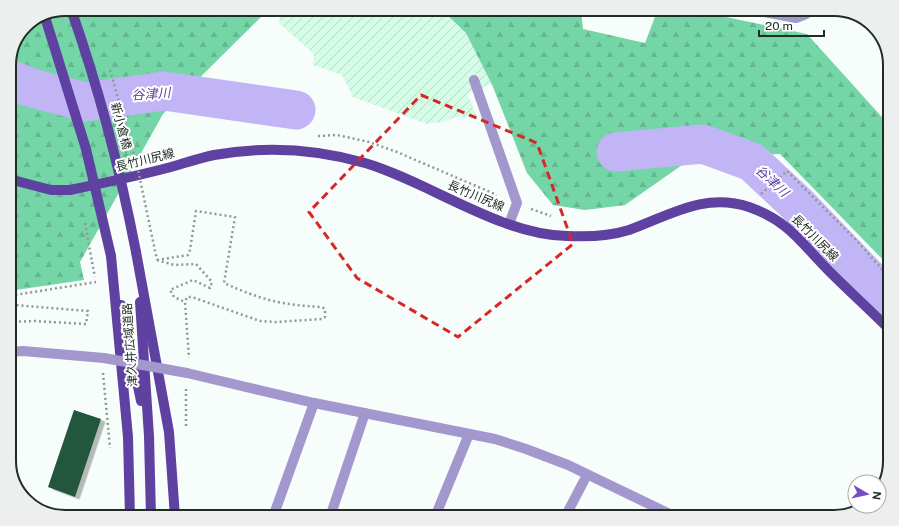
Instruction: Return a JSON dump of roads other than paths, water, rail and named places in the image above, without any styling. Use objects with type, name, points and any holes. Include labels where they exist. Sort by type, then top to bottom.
[{"type":"main road","name":"新小倉橋","points":[[73,16],[86,52],[113,146],[136,252]]},
{"type":"main road","points":[[46,20],[86,149],[111,256],[128,437],[130,510]]},
{"type":"main road","name":"長竹川尻線","points":[[16,181],[51,190],[70,190],[213,155],[252,151],[285,150],[316,152],[366,163],[509,224],[538,232],[565,236],[594,236],[627,230],[685,206],[717,201],[747,206],[764,213],[787,226],[828,270],[883,323]]},
{"type":"main road","name":"津久井広域道路","points":[[136,252],[149,436],[151,510]]},
{"type":"main road","points":[[136,252],[169,432],[175,510]]},
{"type":"main road","name":"津久井広域道路","points":[[111,256],[149,436]]},
{"type":"street","points":[[785,16],[796,18],[801,16]]},
{"type":"street","points":[[474,80],[518,203],[509,224]]},
{"type":"street","points":[[16,352],[104,358],[187,373],[314,403],[495,439],[526,449],[588,475],[652,510]]},
{"type":"street","points":[[275,510],[314,403]]},
{"type":"street","points":[[332,510],[365,413]]},
{"type":"street","points":[[439,510],[469,434]]},
{"type":"street","points":[[569,510],[588,475]]},
{"type":"waterway","name":"谷津川","points":[[16,82],[32,88],[85,102],[164,91],[296,110]]},
{"type":"waterway","name":"谷津川","points":[[616,152],[703,144],[752,162],[798,205],[883,294]]}]
